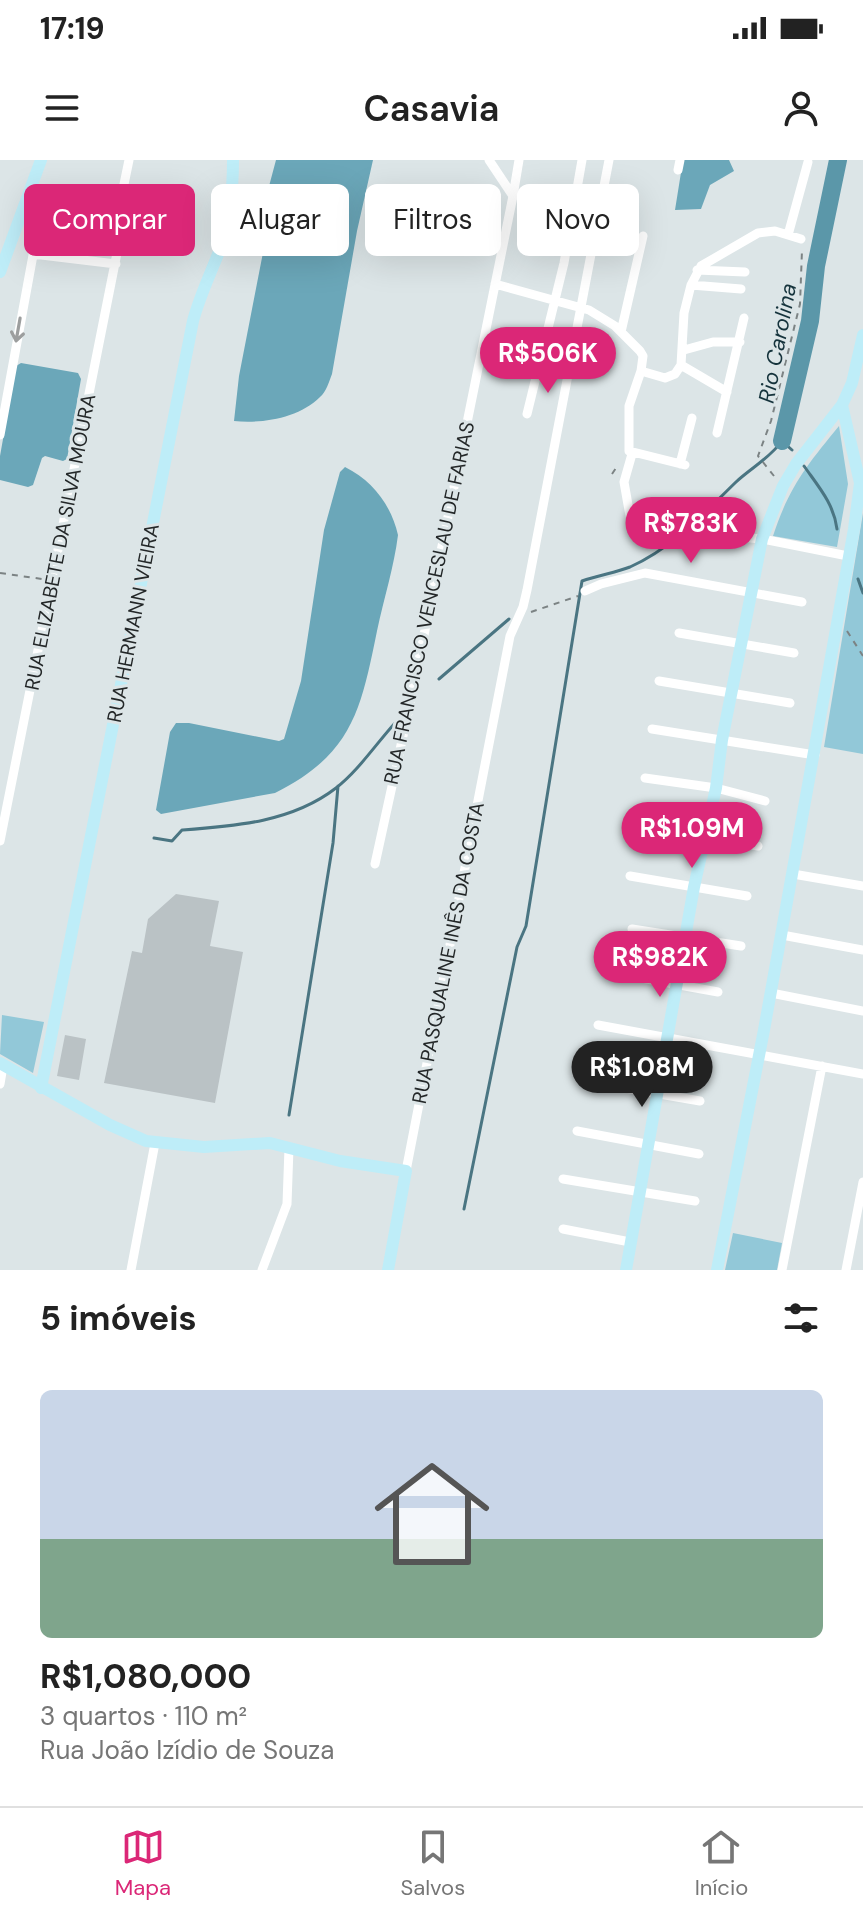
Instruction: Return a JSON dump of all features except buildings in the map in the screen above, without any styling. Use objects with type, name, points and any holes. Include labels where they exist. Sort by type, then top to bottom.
[{"type":"street","points":[[33,184],[41,160]]},
{"type":"street","points":[[124,184],[129,160]]},
{"type":"street","name":"RUA HERMANN VIEIRA","points":[[41,1088],[193,321],[200,295],[221,246],[230,200],[233,160]]},
{"type":"street","points":[[489,160],[513,196]]},
{"type":"street","name":"RUA FRANCISCO VENCESLAU DE FARIAS","points":[[375,864],[519,160]]},
{"type":"street","points":[[527,414],[555,299],[582,160]]},
{"type":"street","name":"RUA PASQUALINE INÊS DA COSTA","points":[[388,1270],[510,636],[527,590],[609,160]]},
{"type":"street","points":[[788,235],[808,162]]},
{"type":"street","points":[[0,272],[3,254],[24,208]]},
{"type":"street","points":[[641,371],[665,378],[675,374],[681,365],[683,320],[697,270],[712,258],[758,233],[768,231],[801,239]]},
{"type":"street","points":[[621,332],[643,236]]},
{"type":"street","points":[[0,435],[33,256]]},
{"type":"street","points":[[50,256],[116,264]]},
{"type":"street","name":"RUA ELIZABETE DA SILVA MOURA","points":[[0,841],[117,256]]},
{"type":"street","points":[[697,270],[745,272]]},
{"type":"street","points":[[495,284],[555,299],[607,320],[643,356],[629,406],[628,446],[632,454],[624,482],[630,516]]},
{"type":"street","points":[[691,285],[741,289]]},
{"type":"street","points":[[717,433],[744,318]]},
{"type":"street","points":[[626,1270],[694,887],[716,788],[722,740],[762,539],[783,486],[796,464],[842,405],[852,383],[863,335]]},
{"type":"street","points":[[684,350],[713,342],[740,342]]},
{"type":"street","points":[[681,365],[727,392]]},
{"type":"street","points":[[717,1270],[760,1055],[862,486],[860,464],[842,405]]},
{"type":"street","points":[[632,454],[682,465],[692,418]]},
{"type":"street","points":[[708,531],[848,556]]},
{"type":"street","points":[[585,591],[645,573],[802,602]]},
{"type":"street","points":[[679,633],[794,653]]},
{"type":"street","points":[[659,681],[790,703]]},
{"type":"street","points":[[652,729],[815,755]]},
{"type":"street","points":[[645,778],[716,788],[765,801]]},
{"type":"street","points":[[640,826],[758,846]]},
{"type":"street","points":[[793,874],[863,886]]},
{"type":"street","points":[[630,876],[747,896]]},
{"type":"street","points":[[632,929],[741,946]]},
{"type":"street","points":[[782,935],[863,950]]},
{"type":"street","points":[[608,972],[718,992]]},
{"type":"street","points":[[771,993],[863,1011]]},
{"type":"street","points":[[598,1025],[863,1074]]},
{"type":"street","points":[[0,1084],[2,1064],[128,1134],[155,1143],[204,1147],[270,1143],[340,1161],[406,1171]]},
{"type":"street","points":[[782,1270],[822,1066]]},
{"type":"street","points":[[590,1082],[700,1101]]},
{"type":"street","points":[[577,1131],[699,1154]]},
{"type":"street","points":[[131,1270],[155,1143]]},
{"type":"street","points":[[262,1270],[287,1204],[289,1148]]},
{"type":"street","points":[[563,1179],[695,1201]]},
{"type":"street","points":[[846,1270],[863,1182]]},
{"type":"street","points":[[563,1229],[630,1242]]},
{"type":"path","points":[[768,469],[758,456],[771,421],[800,304],[801,239]]},
{"type":"path","points":[[694,511],[708,531]]},
{"type":"path","points":[[0,573],[51,580]]},
{"type":"path","points":[[519,617],[574,598]]},
{"type":"path","points":[[837,622],[848,631],[863,656]]},
{"type":"shaded area","points":[[276,160],[373,160],[368,184],[365,184],[332,374],[326,390],[311,404],[291,415],[268,420],[234,421],[239,376],[262,256],[349,256],[349,184],[270,184]]},
{"type":"shaded area","points":[[683,160],[729,160],[734,171],[710,185],[701,209],[675,210]]},
{"type":"shaded area","points":[[21,363],[78,373],[81,379],[67,459],[42,458],[33,485],[28,487],[0,480],[0,456],[16,366]]},
{"type":"shaded area","points":[[839,426],[848,484],[837,547],[773,536],[800,477]]},
{"type":"shaded area","points":[[345,467],[364,479],[379,495],[391,514],[398,535],[365,684],[349,727],[322,762],[275,793],[161,814],[156,810],[170,732],[176,723],[279,741],[284,739],[301,681],[324,530],[340,472]]},
{"type":"shaded area","points":[[863,513],[863,754],[824,747]]},
{"type":"shaded area","points":[[2,1015],[44,1022],[33,1073],[0,1054]]},
{"type":"shaded area","points":[[733,1233],[782,1243],[777,1270],[725,1270]]},
{"type":"waterway","name":"Rio Carolina","points":[[782,441],[810,321],[816,266],[838,160]]},
{"type":"waterway","points":[[464,1209],[517,947],[526,926],[582,581],[646,559],[687,529],[782,441],[792,450]]},
{"type":"waterway","points":[[804,466],[829,503],[837,529]]},
{"type":"waterway","points":[[858,579],[863,593]]},
{"type":"waterway","points":[[439,679],[509,619]]},
{"type":"waterway","points":[[154,838],[172,841],[182,830],[243,824],[301,808],[344,781],[395,723]]},
{"type":"waterway","points":[[289,1115],[333,843],[338,786]]}]
